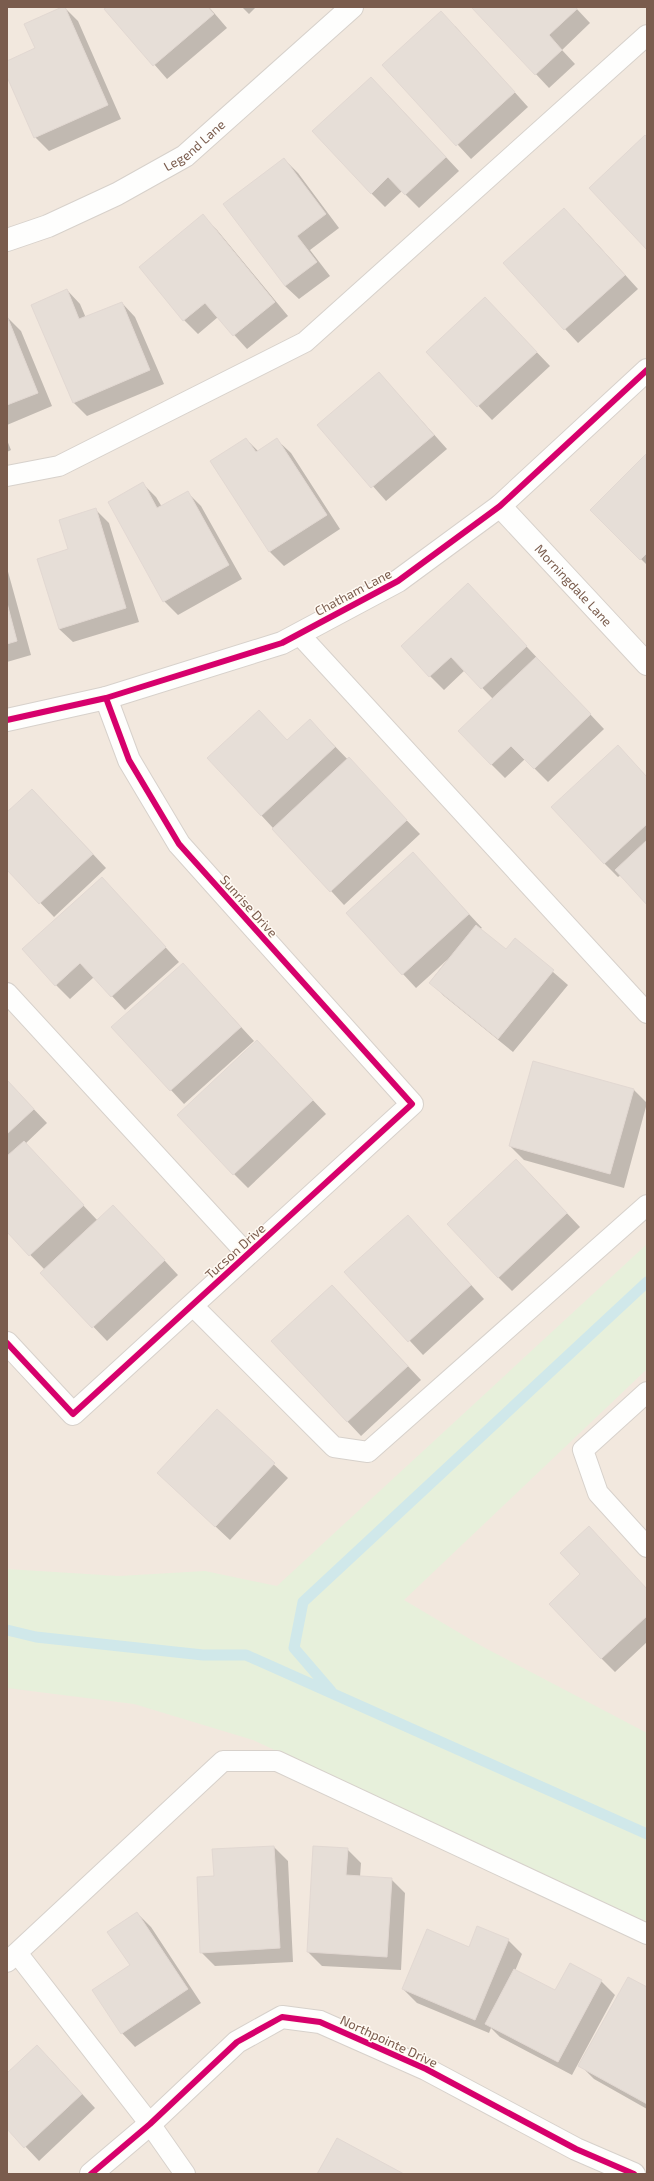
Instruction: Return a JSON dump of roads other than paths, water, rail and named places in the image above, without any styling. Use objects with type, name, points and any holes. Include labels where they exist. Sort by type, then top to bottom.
[{"type":"street","name":"Legend Lane","points":[[7,240],[48,226],[117,194],[186,156],[352,7]]},
{"type":"street","name":"Chatham Lane","points":[[7,720],[106,698],[282,643],[398,581],[500,506],[647,370]]},
{"type":"street","name":"Morningdale Lane","points":[[500,506],[647,664]]},
{"type":"street","name":"Sunrise Drive","points":[[106,698],[129,760],[179,844],[412,1104]]},
{"type":"street","name":"Tucson Drive","points":[[7,1343],[73,1414],[412,1104]]},
{"type":"street","name":"Northpointe Drive","points":[[91,2174],[150,2124],[237,2042],[282,2017],[320,2022],[426,2069],[576,2149],[634,2174]]},
{"type":"lane","points":[[7,476],[59,466],[305,342],[647,35]]},
{"type":"lane","points":[[299,634],[647,1013]]},
{"type":"lane","points":[[7,993],[247,1254]]},
{"type":"lane","points":[[192,1305],[334,1447],[368,1452],[647,1205]]},
{"type":"lane","points":[[647,1392],[583,1450],[598,1493],[647,1547]]},
{"type":"lane","points":[[185,2174],[150,2124],[12,1957],[223,1761],[277,1761],[647,1934]]},
{"type":"waterway","points":[[331,1691],[294,1648],[303,1602],[647,1282]]},
{"type":"waterway","points":[[7,1630],[36,1637],[203,1655],[246,1655],[647,1834]]}]
